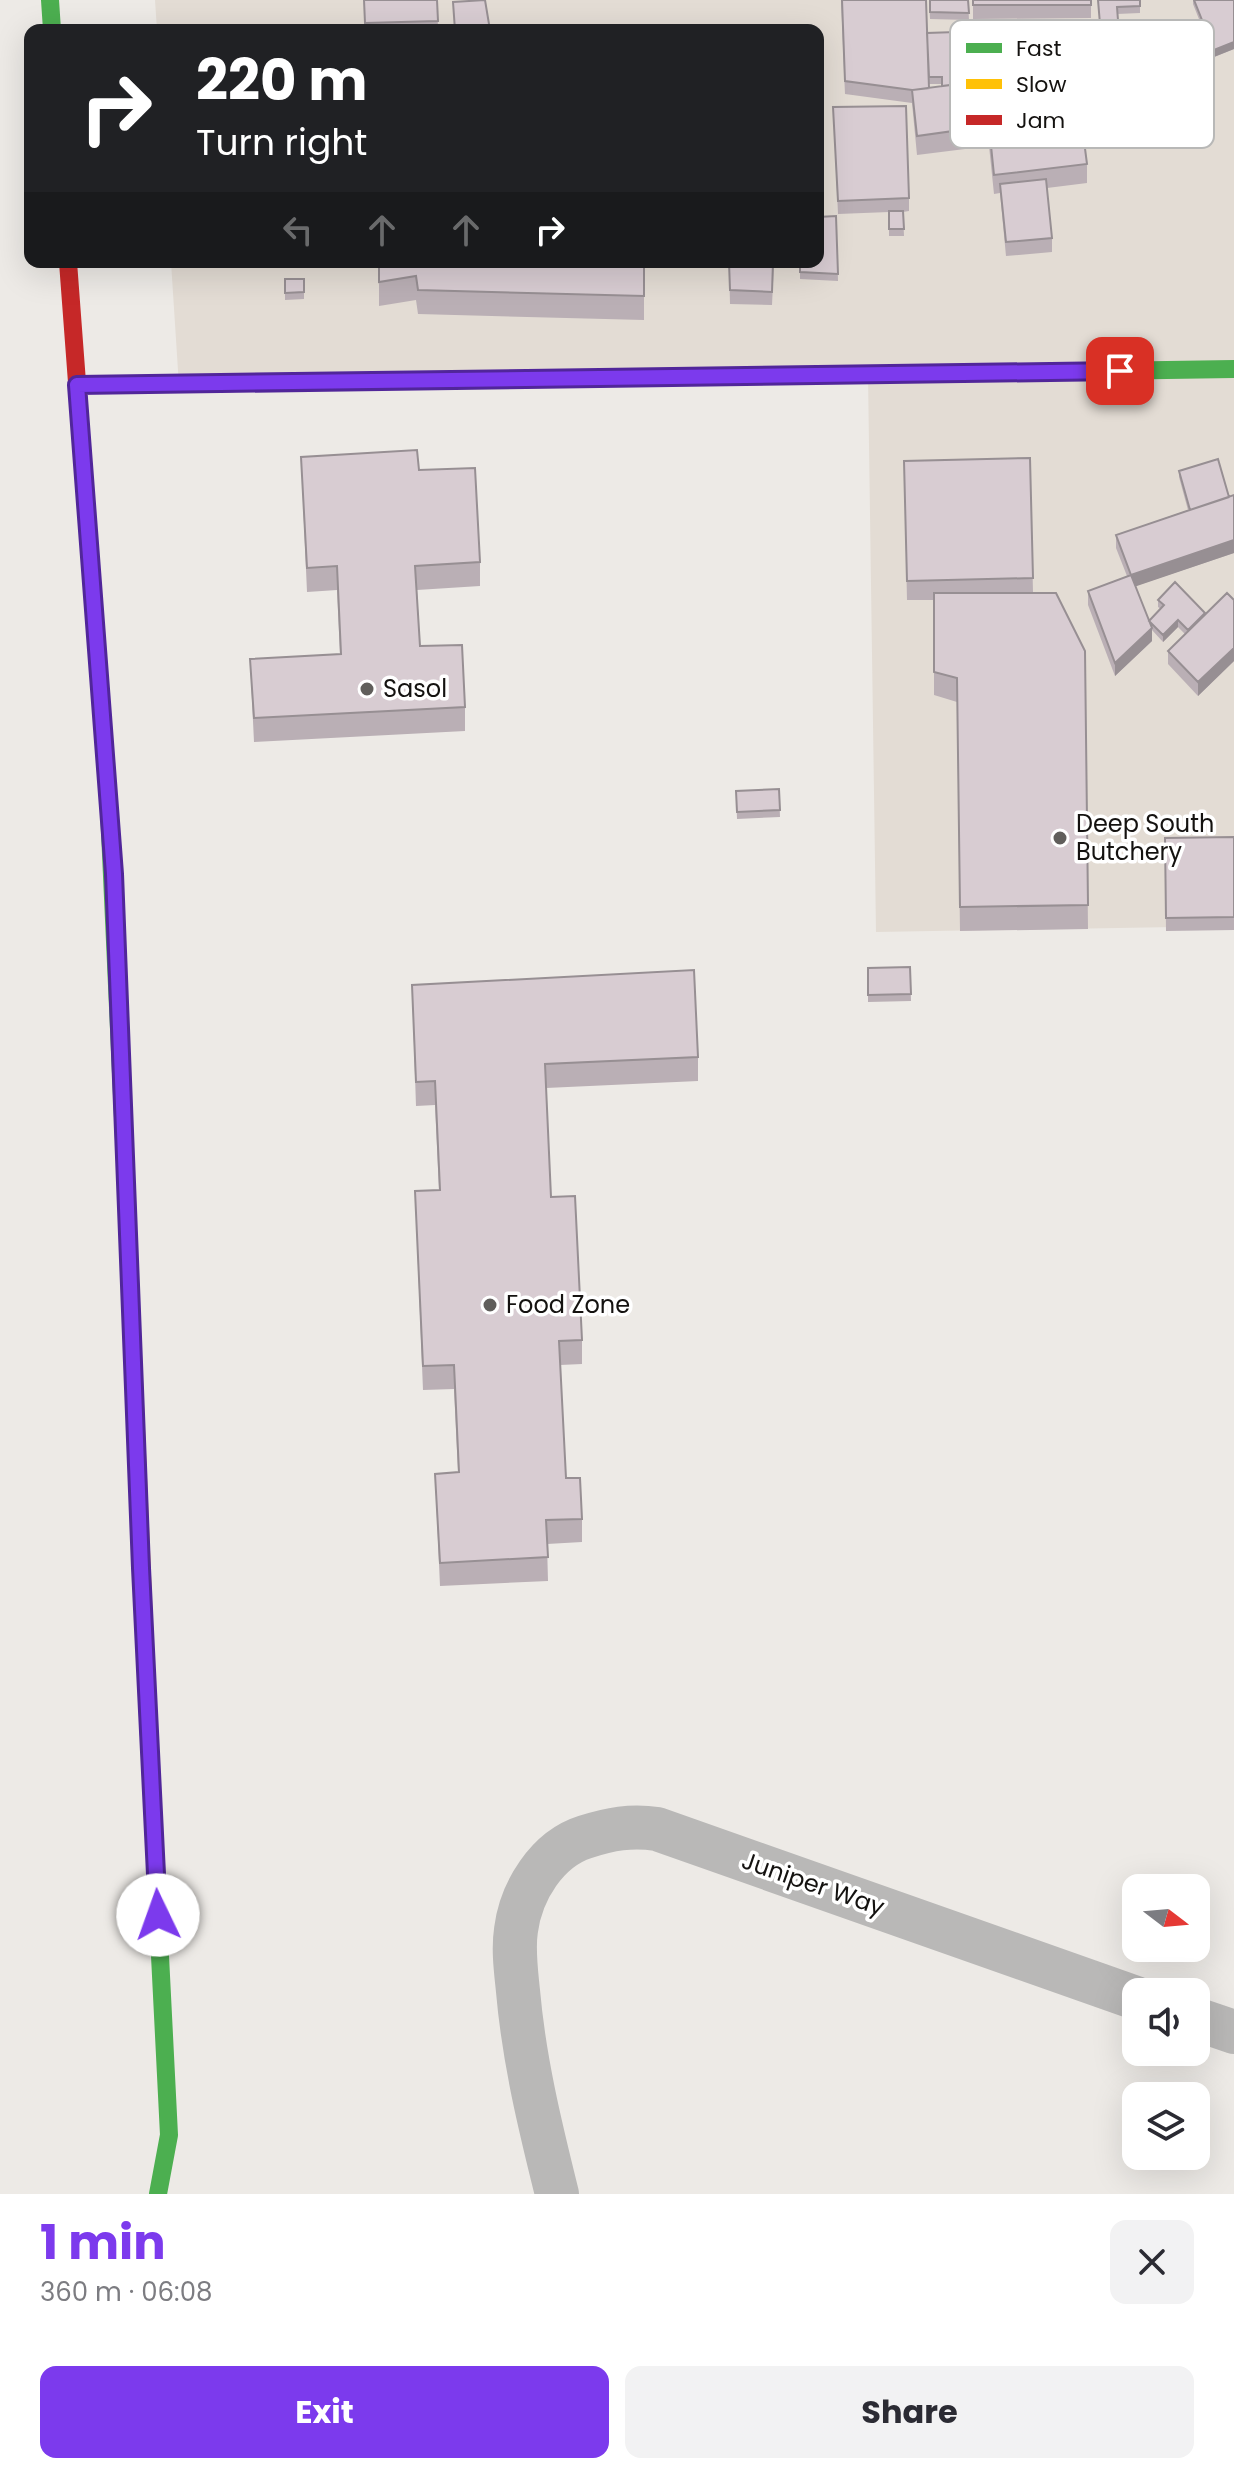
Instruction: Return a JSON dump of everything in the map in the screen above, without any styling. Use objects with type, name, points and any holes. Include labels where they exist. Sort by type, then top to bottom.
[{"type":"main road","points":[[50,0],[52,24]]},
{"type":"main road","points":[[68,268],[114,874],[141,1568],[169,2135],[158,2194]]},
{"type":"main road","points":[[77,385],[179,386],[1234,369]]},
{"type":"main road","points":[[169,2135],[179,2165]]},
{"type":"street","name":"Juniper Way","points":[[557,2194],[528,2077],[514,1940],[519,1912],[534,1879],[563,1848],[577,1839],[602,1831],[639,1826],[657,1829],[1122,1993]]},
{"type":"street","points":[[1210,2024],[1234,2032]]},
{"type":"shaded area","points":[[155,0],[1234,0],[1234,926],[876,932],[868,375],[179,386],[171,268],[824,268],[824,24],[157,24]]},
{"type":"building","points":[[364,0],[437,0],[438,21],[365,23]]},
{"type":"building","points":[[485,0],[489,24],[455,24],[453,2]]},
{"type":"building","points":[[842,0],[926,0],[929,88],[912,90],[845,81]]},
{"type":"building","points":[[930,0],[968,0],[969,13],[930,12]]},
{"type":"building","points":[[973,0],[1091,0],[1091,5],[973,5]]},
{"type":"building","points":[[1098,0],[1140,0],[1140,6],[1117,7],[1118,20],[1100,20]]},
{"type":"building","points":[[1194,0],[1234,0],[1234,42],[1214,50],[1214,20],[1202,20]]},
{"type":"building","points":[[950,32],[950,85],[942,86],[942,77],[929,77],[927,33]]},
{"type":"building","points":[[950,85],[950,131],[917,136],[912,90]]},
{"type":"building","points":[[906,106],[909,198],[838,201],[833,107]]},
{"type":"building","points":[[991,148],[1085,148],[1087,164],[994,175]]},
{"type":"building","points":[[1046,179],[1052,238],[1006,242],[1000,184]]},
{"type":"building","points":[[889,211],[903,211],[904,229],[889,229]]},
{"type":"building","points":[[836,216],[838,274],[800,272],[800,268],[824,268],[824,217]]},
{"type":"building","points":[[379,268],[644,268],[644,296],[418,290],[416,276],[379,282]]},
{"type":"building","points":[[729,268],[773,268],[772,292],[730,290]]},
{"type":"building","points":[[285,279],[304,279],[304,292],[285,293]]},
{"type":"building","points":[[417,450],[419,470],[475,468],[480,562],[415,566],[420,646],[462,645],[465,707],[254,718],[250,659],[341,654],[337,566],[307,568],[301,457]]},
{"type":"building","points":[[1030,458],[1033,578],[907,581],[904,461]]},
{"type":"building","points":[[1218,459],[1229,497],[1190,510],[1179,471]]},
{"type":"building","points":[[1234,495],[1234,540],[1131,575],[1116,535]]},
{"type":"building","points":[[1131,575],[1152,628],[1115,663],[1088,591]]},
{"type":"building","points":[[1175,582],[1205,613],[1188,630],[1178,620],[1163,635],[1149,621],[1164,605],[1158,600]]},
{"type":"building","points":[[934,593],[1056,593],[1085,651],[1088,905],[960,907],[957,678],[934,672]]},
{"type":"building","points":[[1227,593],[1234,600],[1234,648],[1198,682],[1168,651]]},
{"type":"building","points":[[779,789],[780,810],[737,812],[736,791]]},
{"type":"building","points":[[1234,837],[1234,917],[1166,918],[1165,838]]},
{"type":"building","points":[[910,967],[911,994],[868,995],[868,968]]},
{"type":"building","points":[[694,970],[698,1057],[545,1064],[551,1197],[575,1196],[582,1340],[559,1341],[566,1478],[580,1478],[582,1519],[546,1520],[548,1557],[440,1563],[435,1474],[459,1472],[454,1365],[423,1366],[415,1191],[440,1190],[435,1081],[416,1082],[412,985]]},
{"type":"traffic: fast","points":[[50,0],[52,24]]},
{"type":"traffic: fast","points":[[900,374],[1234,369]]},
{"type":"traffic: fast","points":[[109,810],[125,1161]]},
{"type":"traffic: fast","points":[[147,1697],[169,2135],[158,2194]]},
{"type":"traffic: slow","points":[[533,379],[900,374]]},
{"type":"traffic: slow","points":[[125,1161],[147,1697]]},
{"type":"traffic: jam","points":[[68,268],[109,810]]},
{"type":"traffic: jam","points":[[77,385],[533,379]]},
{"type":"place","name":"Sasol","points":[[367,689]]},
{"type":"place","name":"Deep South Butchery","points":[[1060,838]]},
{"type":"place","name":"Food Zone","points":[[490,1305]]},
{"type":"route","points":[[158,1915],[114,874],[77,385],[1120,371]]}]
